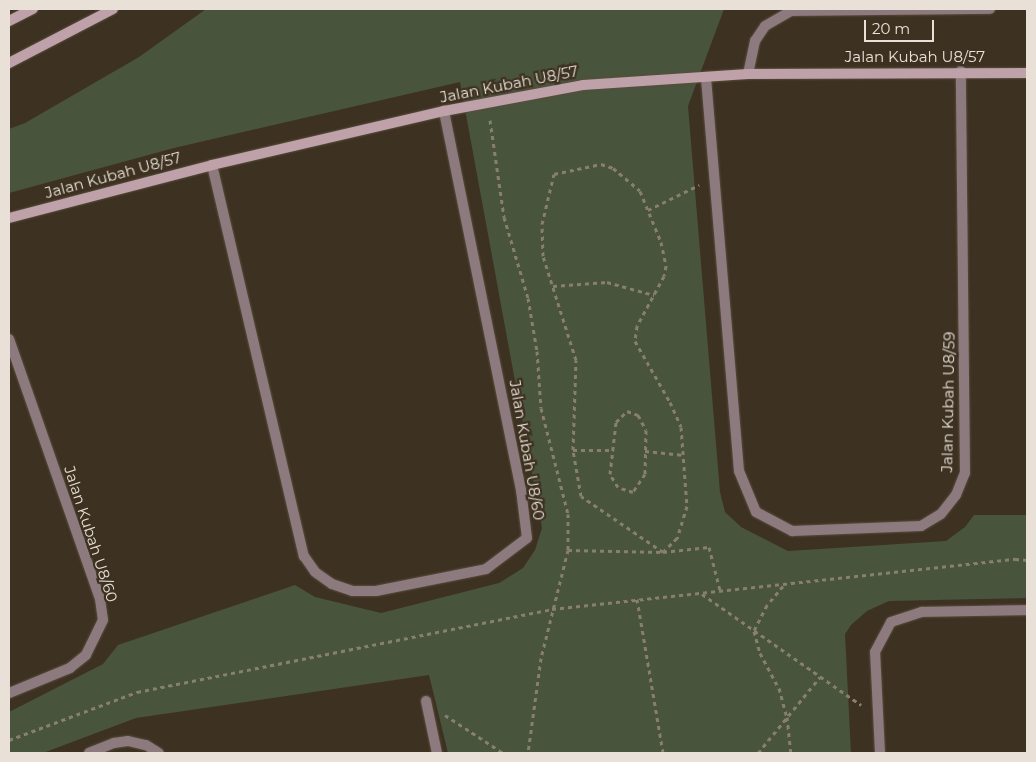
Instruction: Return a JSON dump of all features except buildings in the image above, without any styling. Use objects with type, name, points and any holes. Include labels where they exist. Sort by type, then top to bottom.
[{"type":"street","points":[[9,21],[33,9]]},
{"type":"street","points":[[9,63],[113,9]]},
{"type":"street","points":[[748,74],[755,41],[765,26],[791,11],[990,9]]},
{"type":"street","name":"Jalan Kubah U8/57","points":[[9,218],[212,165],[488,102],[582,85],[748,74],[961,71],[1027,73]]},
{"type":"street","name":"Jalan Kubah U8/59","points":[[706,78],[739,471],[756,512],[792,531],[921,526],[941,514],[956,495],[965,473],[961,71]]},
{"type":"street","name":"Jalan Kubah U8/60","points":[[212,165],[304,556],[315,572],[332,584],[352,591],[376,591],[486,569],[527,538],[521,490],[444,112]]},
{"type":"street","name":"Jalan Kubah U8/60","points":[[9,339],[100,599],[103,620],[86,655],[70,668],[9,693]]},
{"type":"street","points":[[880,753],[875,652],[891,622],[922,612],[1027,610]]},
{"type":"street","points":[[426,701],[437,753]]},
{"type":"street","points":[[89,753],[114,743],[128,741],[146,745],[158,753]]},
{"type":"path","points":[[488,102],[493,161],[502,208],[528,298],[534,333],[541,408],[568,514],[568,550],[552,609],[534,698],[528,753]]},
{"type":"path","points":[[601,164],[613,168],[640,191],[666,266],[654,295],[637,326],[635,341],[670,402],[681,427],[687,506],[677,538],[663,552],[581,496],[573,450],[576,360],[543,256],[542,224],[554,174],[601,164]]},
{"type":"path","points":[[648,210],[715,176]]},
{"type":"path","points":[[553,286],[607,282],[654,295]]},
{"type":"path","points":[[627,411],[638,415],[646,430],[645,474],[633,492],[618,487],[610,474],[614,450],[616,422],[627,411]]},
{"type":"path","points":[[573,450],[614,450]]},
{"type":"path","points":[[645,452],[684,455]]},
{"type":"path","points":[[568,550],[663,552],[709,547],[720,590]]},
{"type":"path","points":[[9,740],[137,692],[552,609],[1014,559],[1027,560]]},
{"type":"path","points":[[783,585],[767,605],[754,631],[760,653],[779,688],[787,717],[791,753]]},
{"type":"path","points":[[701,594],[878,717]]},
{"type":"path","points":[[637,599],[663,753]]},
{"type":"path","points":[[758,753],[820,677]]},
{"type":"path","points":[[426,701],[503,753]]},
{"type":"green space","points":[[206,9],[724,9],[688,106],[720,492],[725,512],[741,527],[788,551],[946,541],[965,527],[974,515],[1027,515],[1027,598],[889,601],[867,611],[851,625],[845,634],[851,753],[448,753],[429,675],[136,718],[43,753],[9,753],[9,712],[103,664],[118,645],[295,585],[315,597],[381,613],[499,583],[523,568],[535,550],[542,528],[460,82],[174,148],[9,193],[9,129],[25,123],[139,57]]}]
